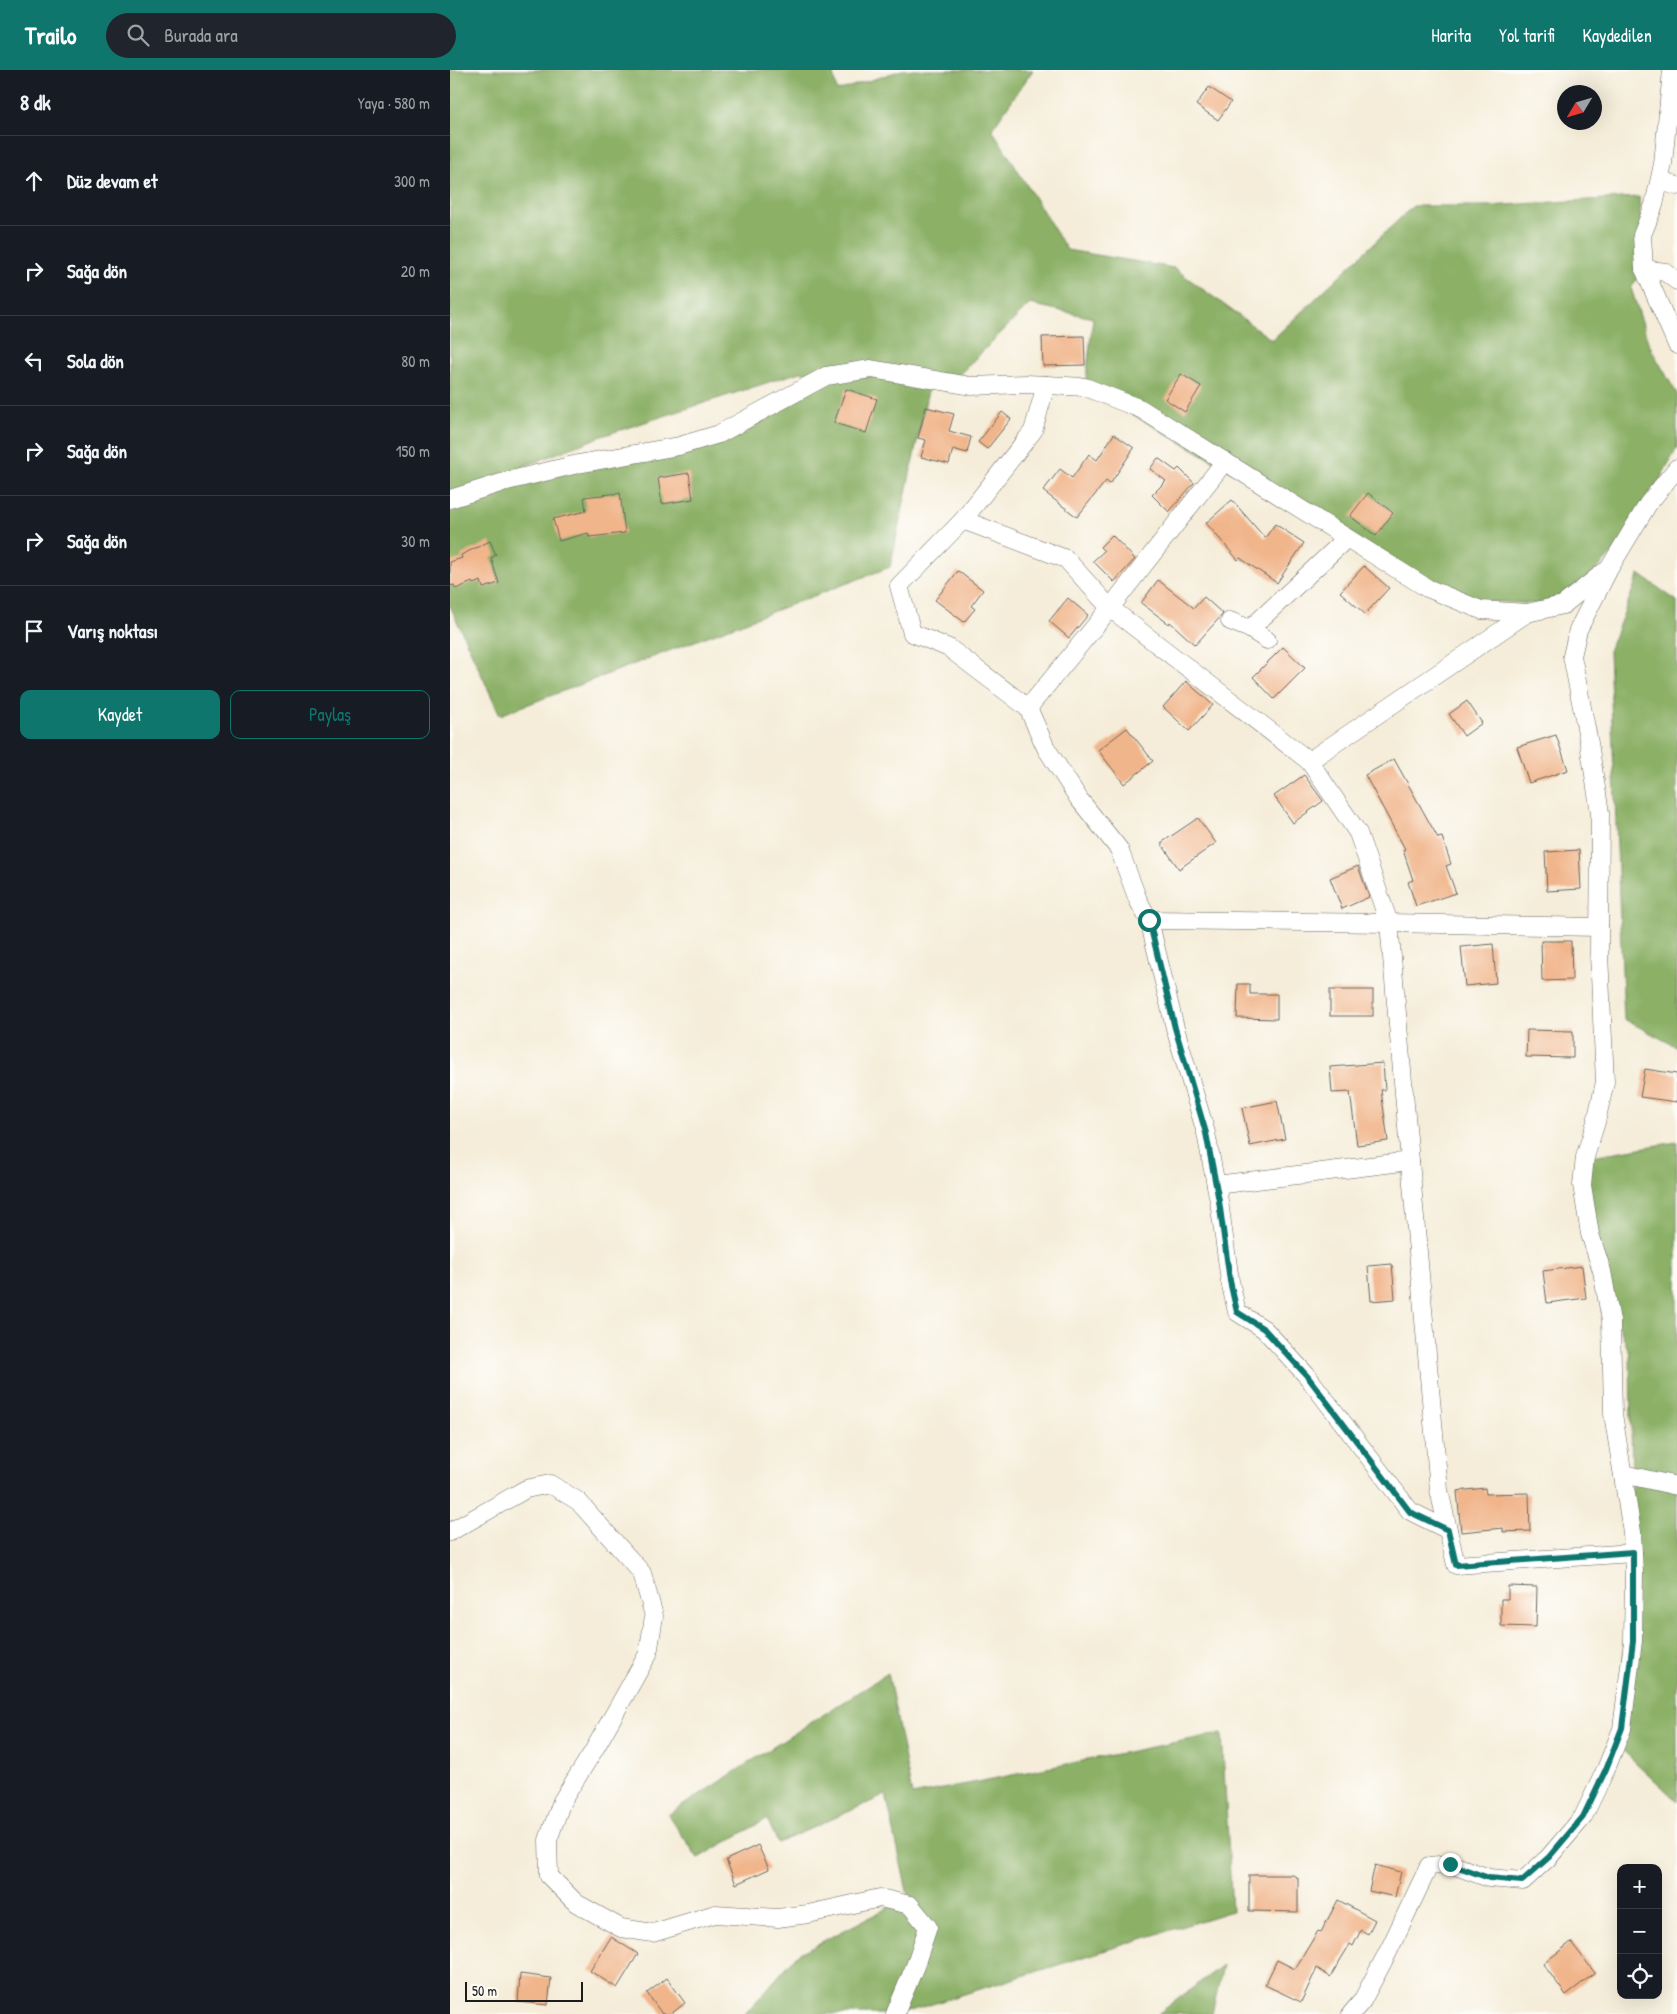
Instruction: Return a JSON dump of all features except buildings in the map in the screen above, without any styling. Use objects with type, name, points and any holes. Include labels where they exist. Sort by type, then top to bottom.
[{"type":"street","points":[[1672,70],[1660,181],[1654,205],[1642,235],[1644,269],[1677,345]]},
{"type":"street","points":[[1660,181],[1677,186]]},
{"type":"street","points":[[1644,269],[1665,272],[1677,281]]},
{"type":"street","points":[[450,499],[507,481],[578,464],[679,446],[719,434],[826,376],[870,369],[971,386],[1085,386],[1141,409],[1427,588],[1481,610],[1527,612],[1563,605],[1610,567]]},
{"type":"street","points":[[1046,385],[1033,431],[963,520],[899,586],[912,633],[950,648],[1028,708],[1046,748],[1079,799],[1118,849],[1138,900],[1149,920],[1175,1028],[1206,1133],[1216,1185],[1230,1281],[1237,1312],[1264,1329],[1308,1377],[1410,1512],[1448,1530]]},
{"type":"street","points":[[1028,708],[1110,608],[1225,461]]},
{"type":"street","points":[[1351,2014],[1362,2001],[1389,1950],[1429,1866],[1450,1864],[1489,1878],[1522,1881],[1549,1857],[1583,1817],[1606,1769],[1622,1728],[1633,1641],[1632,1532],[1613,1414],[1611,1321],[1602,1271],[1590,1234],[1582,1185],[1585,1157],[1596,1122],[1605,1082],[1599,927],[1600,814],[1589,743],[1572,656],[1578,630],[1610,567],[1648,504],[1677,468]]},
{"type":"street","points":[[963,520],[1066,559],[1110,608],[1309,761],[1358,833],[1389,923],[1439,1490],[1456,1565],[1633,1552]]},
{"type":"street","points":[[1250,629],[1347,538]]},
{"type":"street","points":[[1309,761],[1527,612]]},
{"type":"street","points":[[1230,621],[1250,629],[1267,640]]},
{"type":"street","points":[[1149,920],[1599,927]]},
{"type":"street","points":[[1216,1185],[1410,1161]]},
{"type":"street","points":[[1623,1474],[1677,1486]]},
{"type":"street","points":[[450,1532],[526,1489],[550,1484],[578,1501],[642,1573],[654,1616],[648,1654],[594,1750],[562,1801],[548,1840],[549,1876],[576,1903],[621,1928],[653,1933],[715,1914],[778,1918],[808,1914],[880,1898],[910,1905],[928,1927],[915,1966],[895,2014]]},
{"type":"green space","points":[[450,70],[832,70],[837,91],[902,70],[1033,70],[992,129],[1067,250],[1174,268],[1272,340],[1413,206],[1488,206],[1639,197],[1644,269],[1631,288],[1650,347],[1677,394],[1677,448],[1629,536],[1563,605],[1456,600],[1085,387],[1093,318],[1030,304],[951,383],[930,381],[890,567],[500,715],[450,606],[450,513],[486,488],[698,440],[826,376],[874,377],[800,372],[602,436],[450,495]]},
{"type":"green space","points":[[1639,574],[1677,601],[1677,1047],[1624,1019],[1609,651]]},
{"type":"green space","points":[[1677,1142],[1677,1801],[1616,1744],[1633,1553],[1630,1354],[1605,1290],[1585,1157]]},
{"type":"green space","points":[[888,1673],[912,1795],[1222,1733],[1232,1911],[900,2014],[745,2014],[798,1954],[899,1902],[910,1905],[886,1795],[778,1843],[767,1819],[698,1858],[668,1815]]},
{"type":"green space","points":[[1223,1965],[1212,2014],[1158,2014]]},
{"type":"route","points":[[1149,920],[1175,1028],[1206,1133],[1219,1201],[1230,1281],[1237,1312],[1264,1329],[1308,1377],[1410,1512],[1448,1530],[1456,1565],[1633,1552],[1633,1641],[1622,1728],[1606,1769],[1583,1817],[1549,1857],[1522,1881],[1489,1878],[1450,1864]]}]
